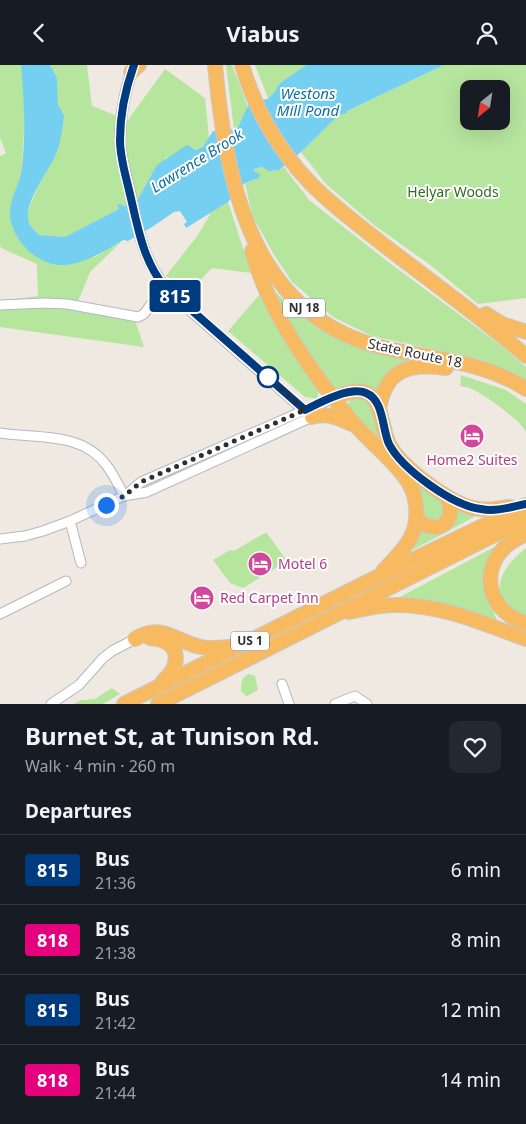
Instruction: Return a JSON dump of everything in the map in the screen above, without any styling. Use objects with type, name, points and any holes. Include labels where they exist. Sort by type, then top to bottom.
[{"type":"highway","points":[[205,65],[218,92]]},
{"type":"highway","name":"State Route 18","points":[[215,65],[230,164],[244,216],[261,254],[276,279],[297,302],[326,324],[341,333],[365,343],[470,365],[509,379],[526,389]]},
{"type":"highway","points":[[242,65],[247,82],[260,111],[275,138],[292,162],[315,188],[345,214],[526,356]]},
{"type":"highway","points":[[244,216],[256,264],[273,303],[301,352],[333,398],[409,482],[414,497],[416,518],[413,532],[408,544],[376,578]]},
{"type":"highway","points":[[447,294],[474,305],[502,324],[526,332]]},
{"type":"highway","points":[[380,410],[387,384],[398,373],[413,367],[437,367],[509,379]]},
{"type":"highway","points":[[333,398],[352,392],[364,392],[372,397],[380,410],[387,438],[398,456],[446,496],[463,505],[481,510],[494,510],[526,504]]},
{"type":"highway","points":[[308,414],[330,415],[356,425]]},
{"type":"highway","points":[[416,518],[430,528],[445,524],[449,519],[451,510],[446,496]]},
{"type":"highway","name":"US 1","points":[[124,704],[526,504]]},
{"type":"highway","name":"US 1","points":[[158,704],[526,519]]},
{"type":"highway","points":[[526,534],[509,543],[499,553],[492,567],[490,581],[494,596],[502,609],[510,617],[526,623]]},
{"type":"highway","points":[[334,616],[385,605],[416,606],[444,611],[526,639]]},
{"type":"highway","points":[[135,639],[148,633],[160,632],[170,634],[202,648],[237,647]]},
{"type":"highway","points":[[135,639],[146,638],[163,641],[174,649],[176,653],[177,658],[174,669],[153,689]]},
{"type":"street","points":[[135,67],[122,109],[121,156],[140,236],[148,260],[164,286],[308,414]]},
{"type":"street","points":[[0,305],[67,304],[138,317],[144,314],[164,286]]},
{"type":"street","points":[[124,496],[147,492],[235,453],[308,414],[333,398]]},
{"type":"street","points":[[0,539],[25,536],[70,521],[124,496],[141,482],[230,443],[308,414]]},
{"type":"street","points":[[0,433],[58,438],[83,445],[106,465],[124,496]]},
{"type":"street","points":[[230,443],[235,453]]},
{"type":"street","points":[[70,521],[81,563]]},
{"type":"street","points":[[0,614],[66,581]]},
{"type":"street","points":[[51,704],[79,685],[103,658],[112,651],[135,639]]},
{"type":"street","points":[[282,684],[289,704]]},
{"type":"street","points":[[335,704],[355,696],[367,704]]},
{"type":"green space","points":[[0,65],[21,65],[25,105],[22,170],[10,216],[20,241],[95,257],[123,240],[90,272],[74,311],[134,317],[144,347],[0,327],[0,301],[38,296],[37,264],[1,248],[0,245],[0,156],[6,153],[0,137]]},
{"type":"green space","points":[[50,65],[87,65],[92,106],[128,120],[165,69],[205,98],[209,138],[203,147],[196,150],[191,147],[166,158],[137,201],[125,206],[118,203],[119,209],[65,237],[39,235],[29,224],[27,216],[40,182],[56,154],[57,78]]},
{"type":"green space","points":[[226,65],[232,65],[248,107],[241,123],[234,129]]},
{"type":"green space","points":[[255,65],[306,65],[280,83],[268,98]]},
{"type":"green space","name":"Helyar Woods","points":[[444,65],[526,65],[526,298],[478,304],[429,264],[374,225],[326,184],[301,152],[339,115]]},
{"type":"green space","points":[[262,167],[278,170],[284,167],[309,200],[499,344],[526,367],[526,381],[479,359],[372,336],[333,317],[292,282],[252,215],[245,183],[259,178],[254,169]]},
{"type":"green space","points":[[228,202],[251,273],[212,268],[187,294],[166,276],[198,235],[212,211]]},
{"type":"green space","points":[[275,292],[318,329],[359,348],[427,363],[376,394],[336,392],[286,319]]},
{"type":"green space","points":[[261,293],[319,390],[317,399],[305,397],[228,331]]},
{"type":"green space","points":[[461,375],[506,390],[526,404],[526,433],[519,422],[493,402],[471,388],[460,386]]},
{"type":"green space","points":[[361,397],[371,401],[389,452],[352,414],[347,406],[351,399]]},
{"type":"green space","points":[[409,472],[443,499],[447,511],[438,523],[424,519]]},
{"type":"green space","points":[[454,506],[473,513],[474,517],[405,554],[419,526],[430,532]]},
{"type":"green space","points":[[267,533],[287,561],[243,588],[230,583],[213,560]]},
{"type":"green space","points":[[500,544],[487,565],[483,579],[499,623],[396,599]]},
{"type":"green space","points":[[526,548],[526,618],[513,611],[505,603],[500,594],[500,585],[502,575],[508,566]]},
{"type":"green space","points":[[249,674],[255,676],[258,690],[246,696],[241,691],[241,683],[244,677]]},
{"type":"green space","points":[[112,688],[120,694],[103,704],[74,704],[81,700],[95,699]]},
{"type":"water","points":[[21,65],[50,65],[57,78],[58,104],[64,116],[60,140],[53,161],[33,197],[28,215],[30,225],[39,235],[65,237],[119,209],[117,203],[125,206],[137,201],[157,165],[187,145],[196,150],[203,147],[213,131],[238,127],[249,104],[267,99],[273,94],[280,83],[306,65],[444,65],[347,111],[347,113],[339,115],[301,152],[279,170],[269,171],[262,167],[254,169],[255,172],[260,174],[259,178],[245,183],[228,202],[186,228],[184,224],[187,222],[180,211],[174,212],[128,241],[123,240],[86,260],[61,265],[40,259],[31,253],[17,236],[10,216],[11,204],[21,174],[24,142]]},
{"type":"bus line","name":"815","points":[[134,65],[122,109],[121,156],[142,244],[155,275],[164,286],[305,410],[352,392],[364,392],[372,397],[380,410],[389,444],[402,461],[446,496],[463,505],[481,510],[494,510],[526,504]]},
{"type":"place","name":"Home2 Suites","points":[[472,436]]},
{"type":"place","name":"Motel 6","points":[[260,564]]},
{"type":"place","name":"Red Carpet Inn","points":[[202,598]]},
{"type":"route","points":[[106,505],[124,496],[141,482],[305,410],[268,377]]},
{"type":"water label","name":"Westons Mill Pond","points":[[308,102]]},
{"type":"water label","name":"Lawrence Brook","points":[[197,161]]}]
